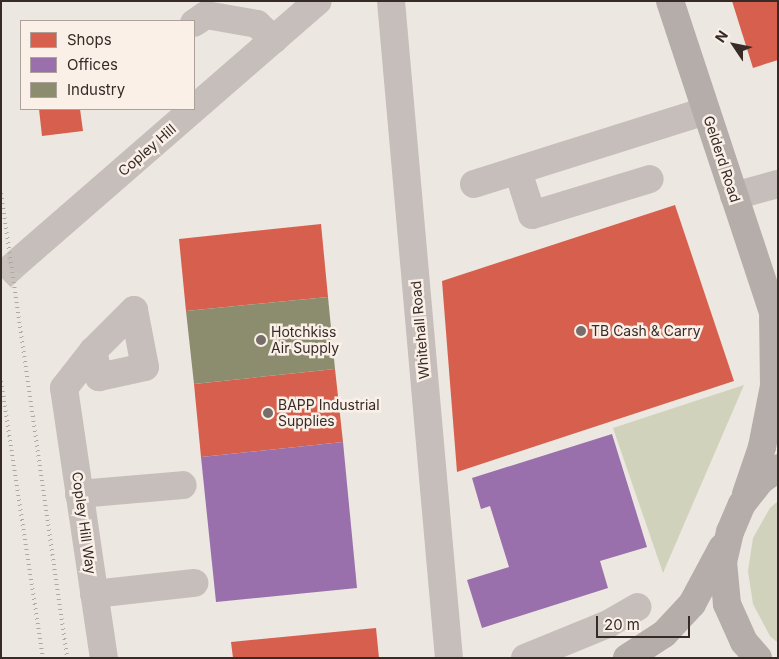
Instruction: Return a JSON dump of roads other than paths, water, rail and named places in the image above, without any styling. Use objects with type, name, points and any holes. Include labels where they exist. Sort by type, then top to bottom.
[{"type":"main road","name":"Gelderd Road","points":[[670,1],[775,322],[774,386],[762,447],[742,504]]},
{"type":"main road","points":[[627,658],[664,634],[692,604],[730,532],[742,504],[761,480],[778,468]]},
{"type":"main road","points":[[730,532],[724,562],[727,604],[744,642],[758,658]]},
{"type":"street","name":"Copley Hill","points":[[195,108],[318,1]]},
{"type":"street","name":"Whitehall Road","points":[[391,1],[449,658]]},
{"type":"street","points":[[195,22],[206,14],[257,24],[274,40]]},
{"type":"street","name":"Copley Hill","points":[[21,259],[193,110]]},
{"type":"street","points":[[474,184],[706,111]]},
{"type":"street","points":[[518,171],[532,215],[650,179]]},
{"type":"street","points":[[734,196],[778,184]]},
{"type":"street","name":"Copley Hill Way","points":[[93,350],[64,388],[104,658]]},
{"type":"street","points":[[79,494],[182,485]]},
{"type":"street","points":[[94,594],[194,582]]},
{"type":"street","points":[[525,658],[608,624],[637,607]]},
{"type":"tunnel","points":[[1,277],[21,259]]},
{"type":"railway","points":[[1,193],[67,658]]},
{"type":"railway","points":[[1,381],[43,658]]},
{"type":"place","name":"TB Cash & Carry","points":[[581,331]]},
{"type":"place","name":"Hotchkiss Air Supply","points":[[261,340]]},
{"type":"place","name":"BAPP Industrial Supplies","points":[[268,413]]}]
